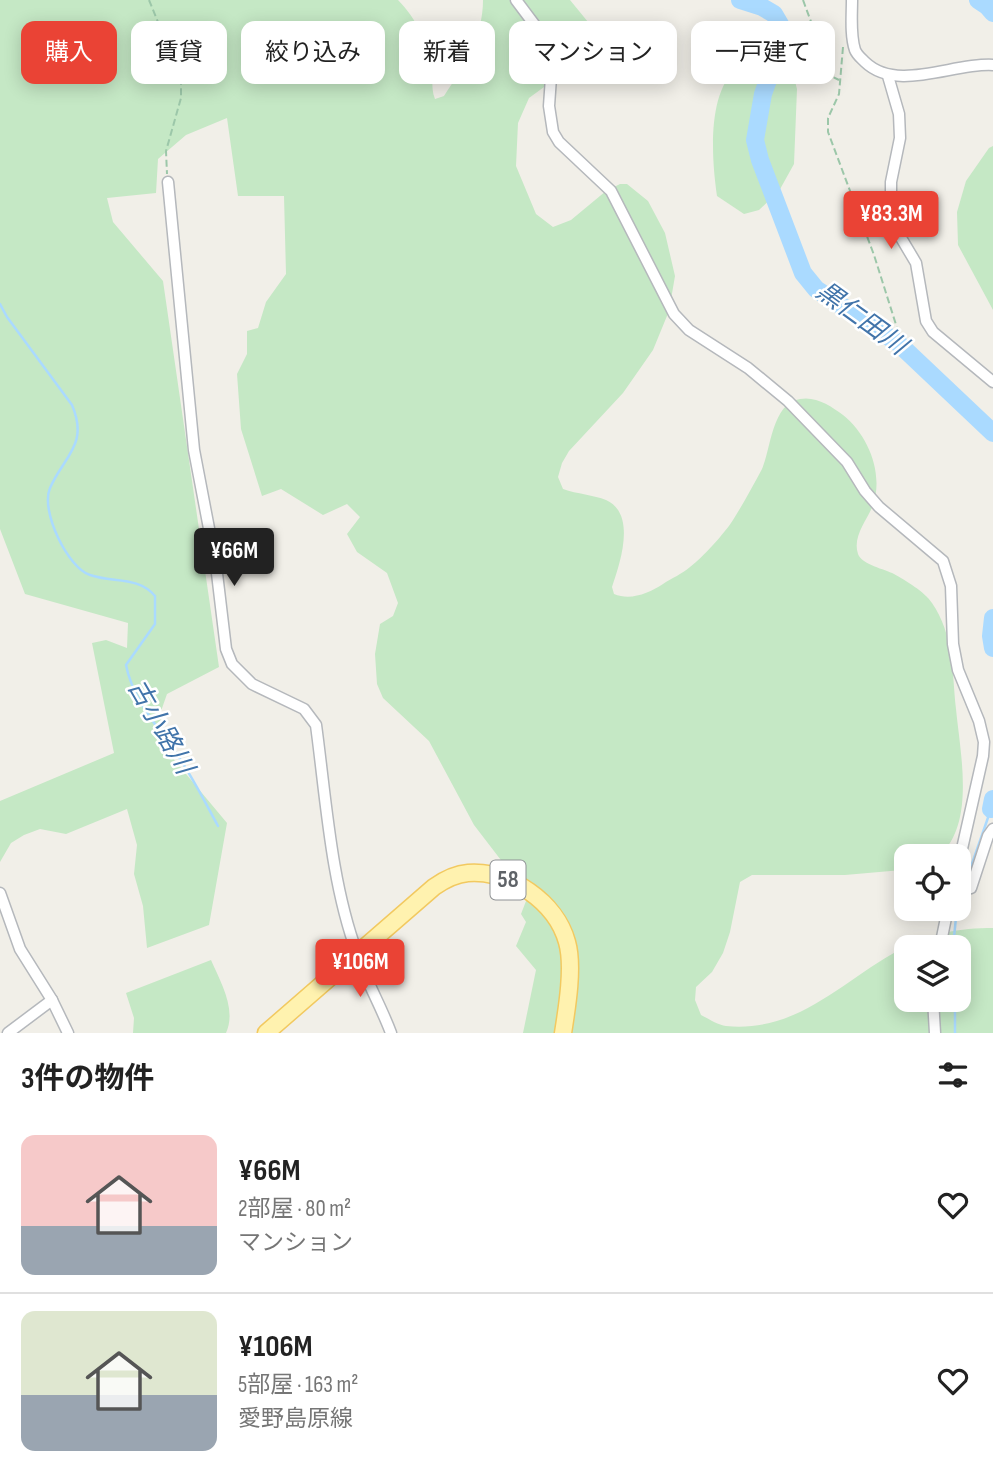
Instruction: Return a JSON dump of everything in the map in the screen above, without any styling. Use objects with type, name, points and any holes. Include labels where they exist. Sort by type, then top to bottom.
[{"type":"main road","name":"58","points":[[265,1033],[445,880],[467,873],[480,873],[512,882],[529,892],[548,909],[560,926],[568,945],[567,1012],[563,1033]]},
{"type":"street","points":[[516,0],[544,36],[550,50],[552,63],[549,106],[554,132],[559,142],[611,191],[674,314],[690,330],[748,368],[788,401],[847,462],[865,491],[879,507],[943,561],[951,586],[953,644],[958,670],[979,721],[984,742],[963,844]]},
{"type":"street","points":[[852,0],[857,54],[873,70],[888,76],[929,74],[984,64],[993,65]]},
{"type":"street","points":[[888,76],[899,114],[900,138],[891,182],[891,215],[894,226],[916,263],[926,321],[933,332],[993,382]]},
{"type":"street","points":[[168,182],[194,450],[216,565],[226,649],[232,664],[252,684],[304,709],[316,725],[335,867],[356,953],[391,1033]]},
{"type":"street","points":[[971,888],[988,836],[993,829]]},
{"type":"street","points":[[0,893],[20,949],[52,1000],[68,1033]]},
{"type":"street","points":[[8,1033],[52,1000]]},
{"type":"street","points":[[934,1012],[935,1033]]},
{"type":"path","points":[[149,0],[181,79],[181,98],[166,151],[168,182]]},
{"type":"path","points":[[803,0],[831,76],[840,80]]},
{"type":"path","points":[[853,30],[845,41],[839,94],[828,118],[828,132],[874,255],[898,331]]},
{"type":"green space","points":[[0,0],[398,0],[414,21],[399,21],[399,84],[433,84],[435,99],[444,96],[452,84],[495,84],[495,21],[481,21],[483,0],[570,0],[587,21],[509,21],[509,84],[548,84],[529,98],[518,123],[516,166],[536,214],[553,227],[571,220],[606,191],[620,184],[627,184],[648,201],[665,233],[675,276],[669,311],[653,350],[623,393],[569,451],[558,477],[563,489],[606,500],[621,516],[624,540],[612,587],[614,594],[627,597],[646,593],[684,572],[701,557],[729,526],[752,488],[762,469],[778,418],[784,409],[791,402],[812,399],[833,408],[852,423],[872,456],[876,493],[857,541],[860,558],[894,574],[929,599],[939,615],[951,654],[963,787],[958,826],[951,842],[894,844],[894,871],[845,875],[752,875],[740,882],[723,953],[712,972],[696,987],[695,1000],[701,1015],[726,1026],[752,1026],[775,1021],[818,1002],[894,953],[894,1012],[971,1012],[971,935],[937,935],[993,928],[993,1033],[523,1033],[536,970],[516,946],[526,922],[521,914],[533,883],[507,868],[474,825],[429,741],[383,698],[377,684],[375,654],[380,624],[393,616],[398,603],[387,573],[357,552],[347,534],[360,517],[347,504],[323,515],[281,489],[262,496],[241,429],[237,374],[247,354],[247,331],[258,328],[266,302],[286,274],[284,196],[238,196],[227,118],[186,135],[158,159],[156,193],[107,198],[113,222],[163,281],[219,667],[167,694],[160,714],[171,756],[227,823],[209,925],[147,948],[143,906],[134,874],[137,845],[127,809],[66,834],[40,829],[24,835],[11,843],[0,862],[0,801],[114,753],[92,643],[106,640],[127,648],[128,623],[25,594],[0,529]]},
{"type":"green space","points":[[725,84],[796,84],[797,89],[794,164],[779,191],[759,210],[744,214],[717,196],[713,146],[716,110]]},
{"type":"green space","points":[[993,146],[993,310],[958,245],[957,212],[966,181]]},
{"type":"green space","points":[[211,960],[223,986],[230,1014],[226,1033],[133,1033],[134,1018],[126,993]]},
{"type":"waterway","name":"黒仁田川","points":[[740,0],[774,14],[781,26],[781,44],[763,94],[755,140],[803,273],[816,289],[898,343],[993,433]]},
{"type":"waterway","points":[[978,0],[993,13]]},
{"type":"waterway","name":"古小路川","points":[[0,304],[72,405],[77,419],[78,430],[73,449],[50,488],[48,498],[52,524],[65,550],[82,570],[90,575],[141,585],[155,596],[155,624],[126,665],[141,703],[185,767],[218,826]]},
{"type":"waterway","name":"黒仁田川","points":[[993,618],[993,648]]},
{"type":"waterway","name":"黒仁田川","points":[[991,809],[993,799]]},
{"type":"waterway","name":"黒仁田川","points":[[971,867],[991,809]]},
{"type":"waterway","name":"黒仁田川","points":[[954,935],[956,921]]},
{"type":"waterway","name":"黒仁田川","points":[[955,1012],[955,1033]]}]
